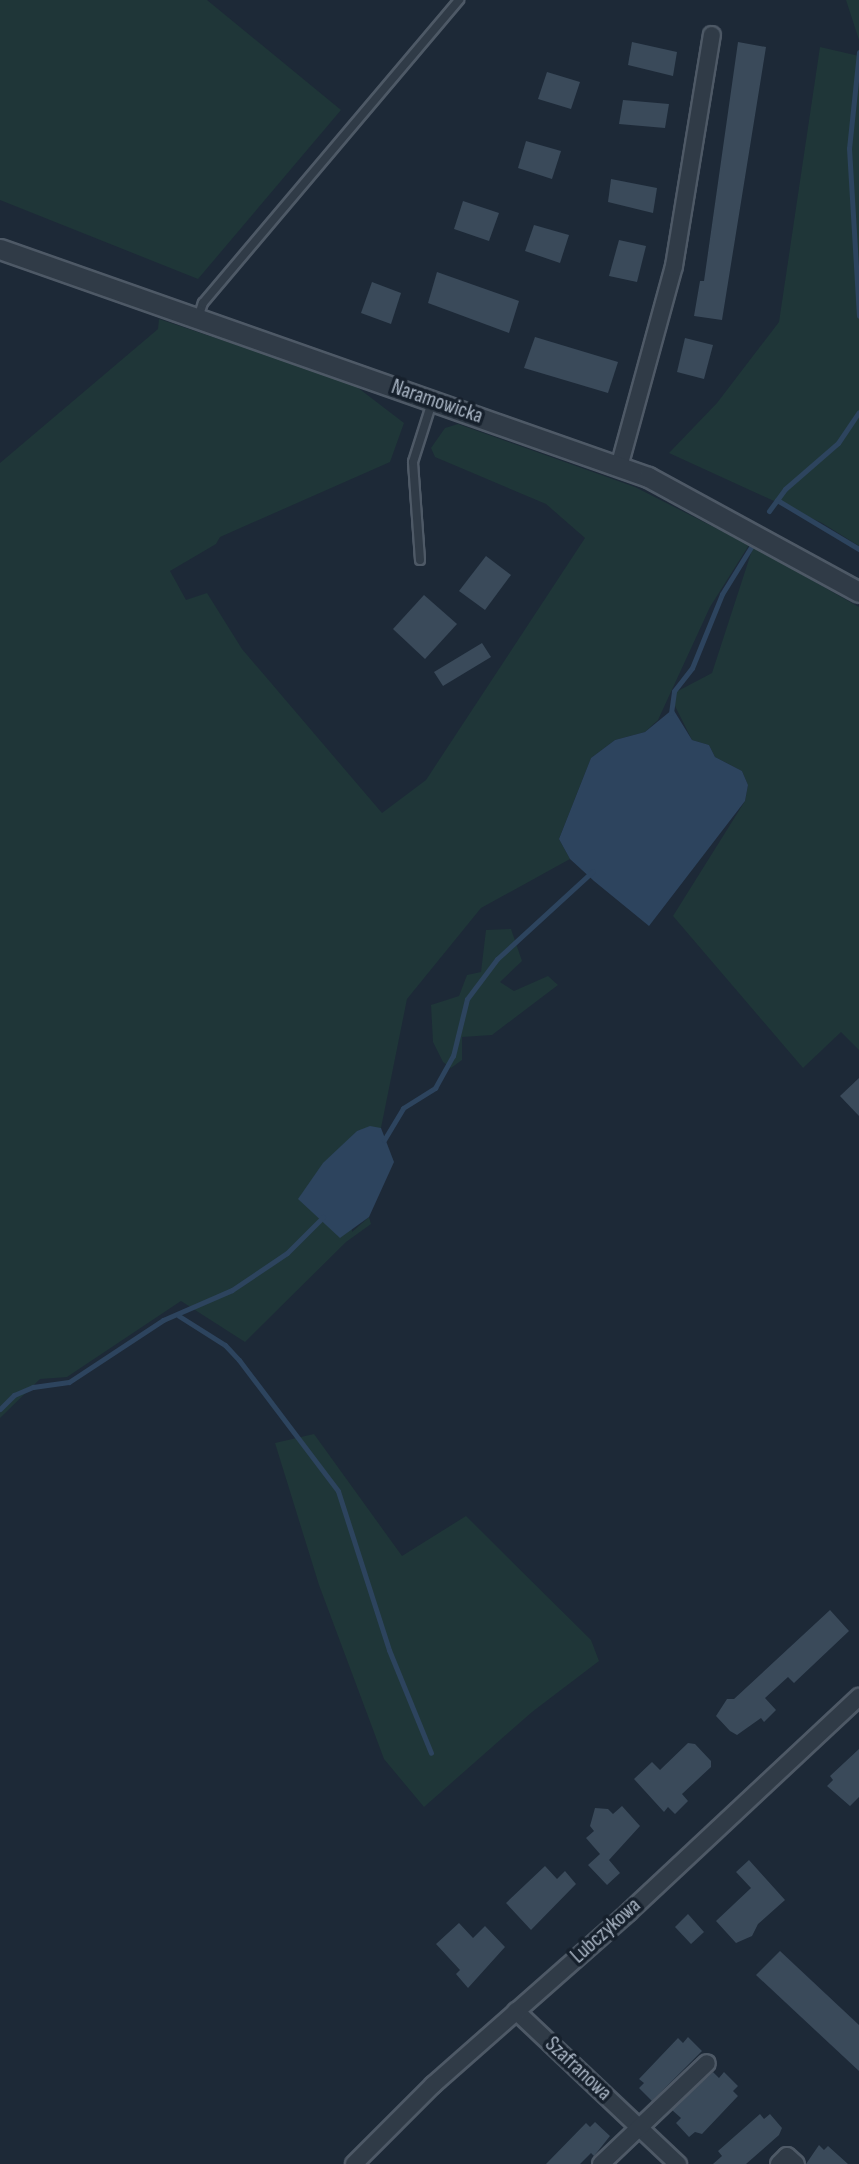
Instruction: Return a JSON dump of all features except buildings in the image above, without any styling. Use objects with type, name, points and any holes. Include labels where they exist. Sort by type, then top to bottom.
[{"type":"street","points":[[620,467],[674,266],[712,35]]},
{"type":"street","name":"Naramowicka","points":[[0,249],[620,467],[688,496],[859,592]]},
{"type":"street","name":"Lubczykowa","points":[[354,2164],[516,2011],[859,1697]]},
{"type":"street","name":"Szafranowa","points":[[516,2011],[678,2164]]},
{"type":"street","points":[[601,2164],[707,2063]]},
{"type":"street","points":[[779,2164],[787,2157],[796,2164]]},
{"type":"lane","points":[[198,318],[203,303],[459,0]]},
{"type":"lane","points":[[420,560],[414,462],[432,400]]},
{"type":"green space","points":[[0,0],[207,0],[341,110],[198,279],[0,200]]},
{"type":"green space","points":[[846,0],[859,0],[859,40]]},
{"type":"green space","points":[[820,47],[859,56],[859,546],[822,523],[669,453],[717,403],[779,322]]},
{"type":"green space","points":[[159,319],[353,384],[404,423],[390,462],[220,537],[216,544],[170,571],[186,600],[207,593],[242,649],[382,813],[426,780],[585,538],[546,504],[435,457],[431,448],[445,428],[458,424],[635,487],[749,545],[710,607],[658,720],[645,732],[615,740],[591,758],[559,839],[570,859],[481,908],[407,999],[381,1128],[357,1131],[350,1139],[352,1232],[369,1217],[371,1224],[346,1242],[245,1342],[181,1301],[67,1377],[40,1379],[0,1418],[0,463],[158,329]]},
{"type":"green space","points":[[753,547],[859,607],[859,1050],[841,1032],[803,1068],[673,916],[745,801],[748,785],[742,771],[715,757],[709,745],[692,740],[674,704],[676,692],[712,673]]},
{"type":"green space","points":[[511,929],[522,961],[500,982],[514,991],[548,976],[558,985],[492,1035],[462,1037],[462,1060],[451,1068],[443,1062],[433,1042],[431,1005],[459,996],[467,975],[481,972],[486,930]]},
{"type":"green space","points":[[314,1434],[402,1556],[466,1516],[591,1640],[599,1661],[532,1712],[424,1807],[384,1759],[319,1585],[275,1443]]},
{"type":"water","points":[[673,709],[692,740],[709,745],[715,757],[742,771],[748,785],[745,801],[649,926],[570,859],[559,839],[591,758],[615,740],[645,732]]},
{"type":"water","points":[[370,1126],[381,1128],[394,1162],[369,1217],[340,1238],[298,1199],[323,1163],[357,1131]]},
{"type":"waterway","points":[[859,52],[849,148],[859,316]]},
{"type":"waterway","points":[[769,511],[785,489],[838,443],[859,412]]},
{"type":"waterway","points":[[777,500],[859,549]]},
{"type":"waterway","points":[[671,713],[674,691],[692,668],[722,594],[751,547]]},
{"type":"waterway","points":[[384,1140],[403,1108],[435,1088],[453,1056],[467,999],[497,959],[593,871]]},
{"type":"waterway","points":[[0,1409],[14,1395],[33,1387],[69,1382],[163,1320],[232,1290],[287,1253],[323,1217]]},
{"type":"waterway","points":[[179,1316],[225,1345],[239,1360],[338,1491],[389,1650],[431,1753]]}]
